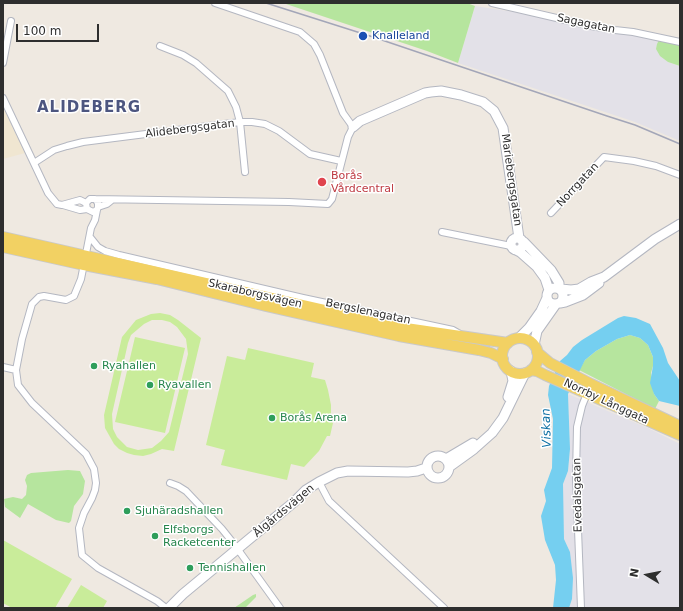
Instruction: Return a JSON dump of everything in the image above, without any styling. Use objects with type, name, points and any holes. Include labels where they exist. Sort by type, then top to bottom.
[{"type":"main road","name":"Skaraborgsvägen","points":[[3,237],[157,279],[266,306],[399,336],[485,351],[502,359]]},
{"type":"main road","name":"Skaraborgsvägen","points":[[3,247],[85,260],[399,327],[508,342]]},
{"type":"main road","points":[[519,338],[527,340],[536,349],[537,362],[528,372],[517,374],[506,367],[502,359],[503,350],[508,342],[519,338]]},
{"type":"main road","name":"Norrby Långgata","points":[[536,349],[550,363],[579,377],[589,389],[680,435]]},
{"type":"main road","name":"Norrby Långgata","points":[[528,372],[537,371],[575,388],[589,389],[680,426]]},
{"type":"street","points":[[168,608],[98,568],[82,555],[79,528],[84,513],[95,490],[95,474],[86,454],[32,403],[18,385],[16,370],[22,339],[32,304],[39,297],[44,296],[63,300],[71,298],[78,289],[90,237],[91,228],[87,208],[90,199],[107,198],[112,200],[328,204],[332,199],[348,136],[353,127],[343,113],[320,55],[314,44],[300,32],[215,3]]},
{"type":"street","name":"Sagagatan","points":[[492,3],[591,26],[633,32],[680,42]]},
{"type":"street","points":[[3,63],[11,21]]},
{"type":"street","points":[[160,46],[183,55],[196,63],[228,91],[236,107],[240,122],[245,172]]},
{"type":"street","name":"Mariebergsgatan","points":[[353,127],[360,121],[431,92],[441,91],[483,102],[494,111],[503,128],[521,240]]},
{"type":"street","points":[[3,98],[49,193],[57,204],[80,210],[87,208]]},
{"type":"street","name":"Alidebergsgatan","points":[[34,163],[54,150],[83,142],[240,122],[259,122],[266,124],[279,131],[310,154],[341,161]]},
{"type":"street","name":"Norrgatan","points":[[551,213],[604,157],[656,166],[680,175]]},
{"type":"street","points":[[91,228],[98,208],[98,203],[93,199]]},
{"type":"street","points":[[62,205],[80,200],[93,212],[112,200]]},
{"type":"street","points":[[442,232],[514,248],[537,267],[545,278],[550,302],[558,304],[583,295],[604,277],[655,239],[680,224]]},
{"type":"street","name":"Bergslenagatan","points":[[90,237],[98,247],[105,251],[119,255],[322,302],[453,330],[463,336]]},
{"type":"street","points":[[514,248],[512,240],[521,240],[551,270],[563,292],[564,297],[537,331],[536,349]]},
{"type":"street","points":[[519,338],[529,328],[541,311],[548,294],[554,287],[571,290],[580,289],[591,282],[604,277]]},
{"type":"street","points":[[3,367],[16,370]]},
{"type":"street","points":[[448,463],[440,456],[433,456],[428,461],[426,468],[430,475],[440,478],[446,474],[448,463],[476,441],[493,424],[510,393],[513,381],[511,371]]},
{"type":"street","points":[[448,463],[474,449],[492,433],[503,418],[528,372]]},
{"type":"street","name":"Evedalsgatan","points":[[581,608],[576,477],[577,427],[589,389]]},
{"type":"street","name":"Ålgårdsvägen","points":[[168,608],[306,490],[319,482],[337,473],[348,471],[408,472],[426,468]]},
{"type":"street","points":[[319,482],[329,501],[444,608]]},
{"type":"street","points":[[170,483],[178,486],[207,513],[238,549],[280,608]]},
{"type":"shaded area","points":[[475,6],[534,15],[659,40],[668,62],[680,66],[680,141],[635,122],[458,63]]},
{"type":"shaded area","points":[[3,107],[25,153],[3,159]]},
{"type":"shaded area","points":[[568,394],[650,429],[680,444],[680,608],[569,608],[572,599],[570,552],[564,539],[563,509],[563,484],[568,471],[570,449]]},
{"type":"green space","points":[[283,3],[467,3],[475,6],[458,63],[427,51]]},
{"type":"green space","points":[[659,40],[680,45],[680,66],[668,62],[660,56],[656,49]]},
{"type":"green space","points":[[160,313],[170,315],[201,338],[174,451],[162,449],[143,456],[127,453],[119,449],[114,444],[105,428],[104,415],[122,337],[136,320],[151,314]],"holes":[[[152,320],[170,322],[177,327],[186,339],[188,354],[169,432],[152,448],[138,450],[127,447],[117,437],[113,429],[112,414],[131,335],[144,324]]]},
{"type":"green space","points":[[630,335],[640,338],[648,345],[653,357],[651,373],[654,394],[659,401],[655,409],[579,370],[585,360],[596,351],[617,339]]},
{"type":"green space","name":"Ryavallen","points":[[135,337],[185,348],[165,433],[115,422]]},
{"type":"green space","name":"Borås Arena","points":[[248,348],[314,363],[311,377],[325,380],[328,390],[331,405],[331,422],[333,423],[330,436],[327,436],[319,451],[304,467],[291,464],[287,480],[221,465],[225,450],[206,445],[227,356],[245,360]]},
{"type":"green space","points":[[68,470],[80,471],[85,481],[83,494],[74,506],[71,521],[69,523],[56,520],[28,504],[20,518],[5,507],[4,499],[13,497],[22,499],[26,495],[27,486],[25,480],[27,475],[31,473]]},
{"type":"green space","points":[[3,540],[72,579],[55,608],[12,608],[3,603]]},
{"type":"green space","points":[[81,585],[107,601],[103,608],[67,608]]},
{"type":"green space","points":[[256,594],[256,597],[245,608],[234,608],[253,595]]},
{"type":"water","points":[[624,316],[636,318],[650,324],[663,348],[668,363],[680,381],[680,406],[659,401],[654,394],[650,383],[653,357],[648,345],[640,338],[630,335],[617,339],[596,351],[585,360],[568,394],[570,449],[568,471],[563,484],[564,539],[570,552],[573,578],[572,599],[569,608],[553,608],[556,580],[555,565],[545,540],[541,516],[546,501],[544,490],[552,468],[553,419],[548,395],[549,386],[560,361],[573,347],[618,318]]},
{"type":"railway","points":[[266,3],[370,36],[635,125],[680,144]]},
{"type":"place","name":"Knalleland","points":[[363,36]]},
{"type":"place","name":"Borås Vårdcentral","points":[[322,182]]},
{"type":"place","name":"Ryahallen","points":[[94,366]]},
{"type":"place","name":"Ryavallen","points":[[150,385]]},
{"type":"place","name":"Borås Arena","points":[[272,418]]},
{"type":"place","name":"Sjuhäradshallen","points":[[127,511]]},
{"type":"place","name":"Elfsborgs Racketcenter","points":[[155,536]]},
{"type":"place","name":"Tennishallen","points":[[190,568]]},
{"type":"district","name":"ALIDEBERG","points":[[89,108]]},
{"type":"water label","name":"Viskan","points":[[547,428]]}]
